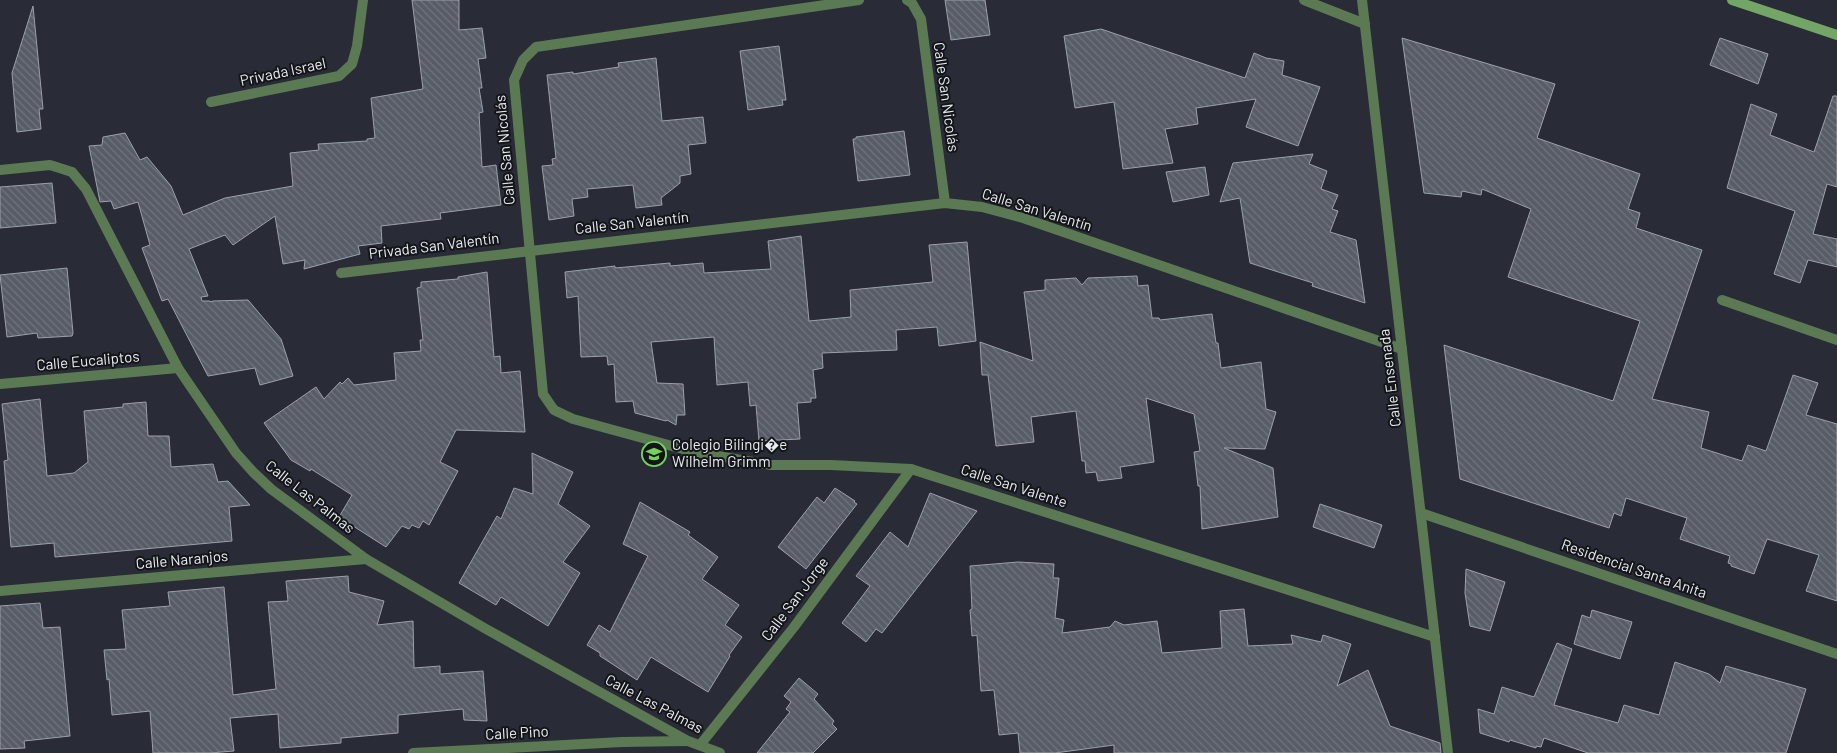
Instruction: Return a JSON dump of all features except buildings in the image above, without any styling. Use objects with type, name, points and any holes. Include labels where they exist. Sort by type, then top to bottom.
[{"type":"main road","points":[[1732,0],[1837,36]]},
{"type":"street","name":"Privada Israel","points":[[211,102],[339,76],[352,64],[357,46],[363,0]]},
{"type":"street","name":"Calle San Nicolás","points":[[573,419],[554,410],[543,394],[514,80],[523,60],[536,47],[859,0]]},
{"type":"street","name":"Calle San Nicolás","points":[[906,0],[912,3],[921,19],[945,203]]},
{"type":"street","points":[[1304,0],[1365,24]]},
{"type":"street","name":"Calle Ensenada","points":[[1362,0],[1448,753]]},
{"type":"street","name":"Calle Las Palmas","points":[[0,170],[50,165],[72,172],[86,189],[178,368],[236,453],[271,488],[366,559],[486,629],[688,741],[720,753]]},
{"type":"street","name":"Calle San Valentín","points":[[530,250],[945,203],[982,208],[1023,218],[1402,349]]},
{"type":"street","name":"Privada San Valentín","points":[[341,273],[530,250]]},
{"type":"street","points":[[1722,300],[1837,340]]},
{"type":"street","name":"Calle Eucaliptos","points":[[0,384],[178,368]]},
{"type":"street","name":"Calle San Valente","points":[[573,419],[694,452],[772,465],[831,465],[911,469],[1435,637]]},
{"type":"street","name":"Calle San Jorge","points":[[700,745],[794,627],[911,469]]},
{"type":"street","name":"Residencial Santa Anita","points":[[1421,513],[1837,654]]},
{"type":"street","name":"Calle Naranjos","points":[[0,591],[366,559]]},
{"type":"street","name":"Calle Pino","points":[[413,753],[622,742],[688,741]]},
{"type":"street","points":[[622,742],[629,753]]},
{"type":"place","name":"Colegio Bilingi�e Wilhelm Grimm","points":[[654,454]]}]
